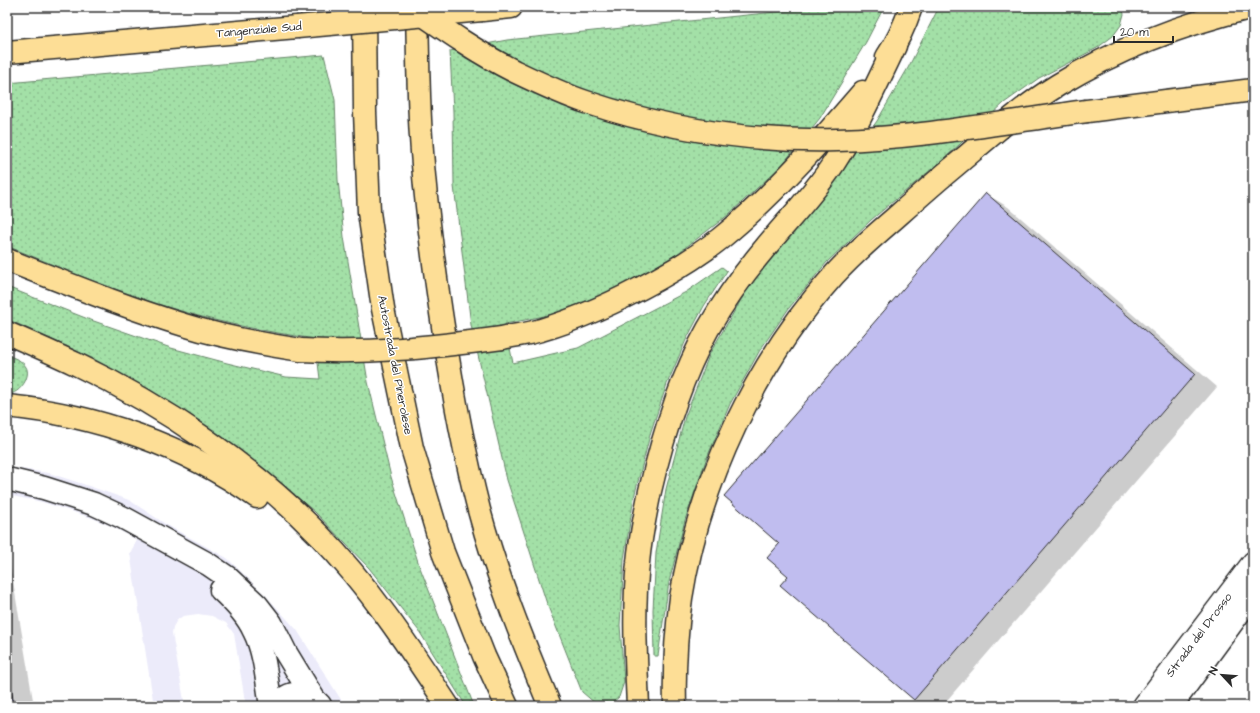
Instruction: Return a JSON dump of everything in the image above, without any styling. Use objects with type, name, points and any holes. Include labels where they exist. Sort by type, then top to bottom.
[{"type":"highway","name":"Autostrada del Pinerolese","points":[[364,7],[365,112],[369,212],[383,309],[412,448],[443,552],[484,656],[507,706]]},
{"type":"highway","points":[[412,7],[444,30],[513,70],[585,102],[677,127],[725,134],[793,139],[836,140],[878,138],[1253,90]]},
{"type":"highway","points":[[417,7],[421,136],[433,266],[451,377],[463,438],[480,510],[497,570],[524,645],[550,706]]},
{"type":"highway","points":[[418,58],[422,7]]},
{"type":"highway","name":"Tangenziale Sud","points":[[7,52],[512,7]]},
{"type":"highway","points":[[638,706],[636,673],[636,603],[638,564],[642,532],[659,451],[682,385],[708,328],[726,300],[765,248],[815,189],[834,163],[900,38],[911,7]]},
{"type":"highway","points":[[675,706],[676,650],[681,599],[690,555],[707,498],[731,435],[756,383],[780,345],[807,307],[856,252],[939,179],[1026,107],[1058,85],[1139,44],[1219,15],[1253,7]]},
{"type":"highway","points":[[7,260],[135,309],[186,326],[262,344],[301,350],[338,352],[378,351],[502,338],[540,331],[583,316],[621,299],[681,266],[721,238],[760,204],[825,136],[864,90],[900,38]]},
{"type":"highway","points":[[7,333],[77,364],[154,407],[239,465],[295,512],[320,536],[367,592],[411,651],[448,706]]},
{"type":"highway","points":[[7,406],[45,411],[105,425],[170,448],[205,464],[235,481],[265,502],[345,565]]},
{"type":"street","points":[[900,38],[915,7]]},
{"type":"street","points":[[7,479],[63,493],[94,504],[124,518],[208,564],[227,577],[257,605],[274,628],[286,653],[317,702]]},
{"type":"street","points":[[152,534],[199,570],[232,600],[246,617],[259,644],[271,706]]},
{"type":"street","name":"Strada del Drosso","points":[[1144,706],[1253,563]]},
{"type":"street","name":"Strada del Drosso","points":[[1171,706],[1253,594]]},
{"type":"street","points":[[276,706],[280,700],[288,695],[298,693],[307,695],[317,702]]},
{"type":"shaded area","points":[[7,467],[49,473],[129,500],[167,525],[227,558],[267,597],[297,630],[345,706],[249,706],[245,701],[234,634],[226,623],[212,616],[198,614],[183,616],[177,620],[173,627],[172,633],[185,706],[154,706],[130,553],[137,540],[92,518],[42,502],[7,495]]},
{"type":"green space","points":[[824,7],[884,7],[866,42],[820,118],[781,166],[728,215],[677,254],[616,289],[554,314],[505,324],[513,363],[578,348],[686,292],[722,267],[727,271],[704,306],[686,340],[667,384],[651,431],[634,497],[624,559],[620,625],[624,682],[619,697],[612,703],[604,706],[596,704],[582,692],[547,604],[507,480],[471,325],[454,186],[450,51],[507,40]]},
{"type":"green space","points":[[939,7],[1122,7],[1124,14],[1121,25],[1113,36],[1097,48],[1039,78],[1004,103],[945,158],[871,220],[827,262],[789,308],[760,350],[730,404],[706,460],[685,520],[669,582],[658,656],[654,656],[653,610],[656,553],[666,489],[685,417],[710,353],[745,293],[792,228],[844,167],[877,121],[908,68]]},
{"type":"green space","points":[[324,55],[335,100],[338,180],[344,237],[368,382],[391,477],[419,565],[474,706],[466,706],[419,631],[369,568],[315,512],[242,452],[171,403],[94,359],[7,319],[7,287],[88,319],[171,348],[286,377],[320,379],[315,339],[230,324],[197,316],[93,281],[7,246],[7,83]]},
{"type":"green space","points":[[7,355],[22,363],[26,367],[27,374],[25,382],[20,389],[13,393],[7,394]]},
{"type":"building","points":[[986,193],[1195,374],[914,700],[780,585],[788,576],[767,558],[779,544],[724,496]]},
{"type":"building","points":[[7,661],[14,706],[7,706]]}]
